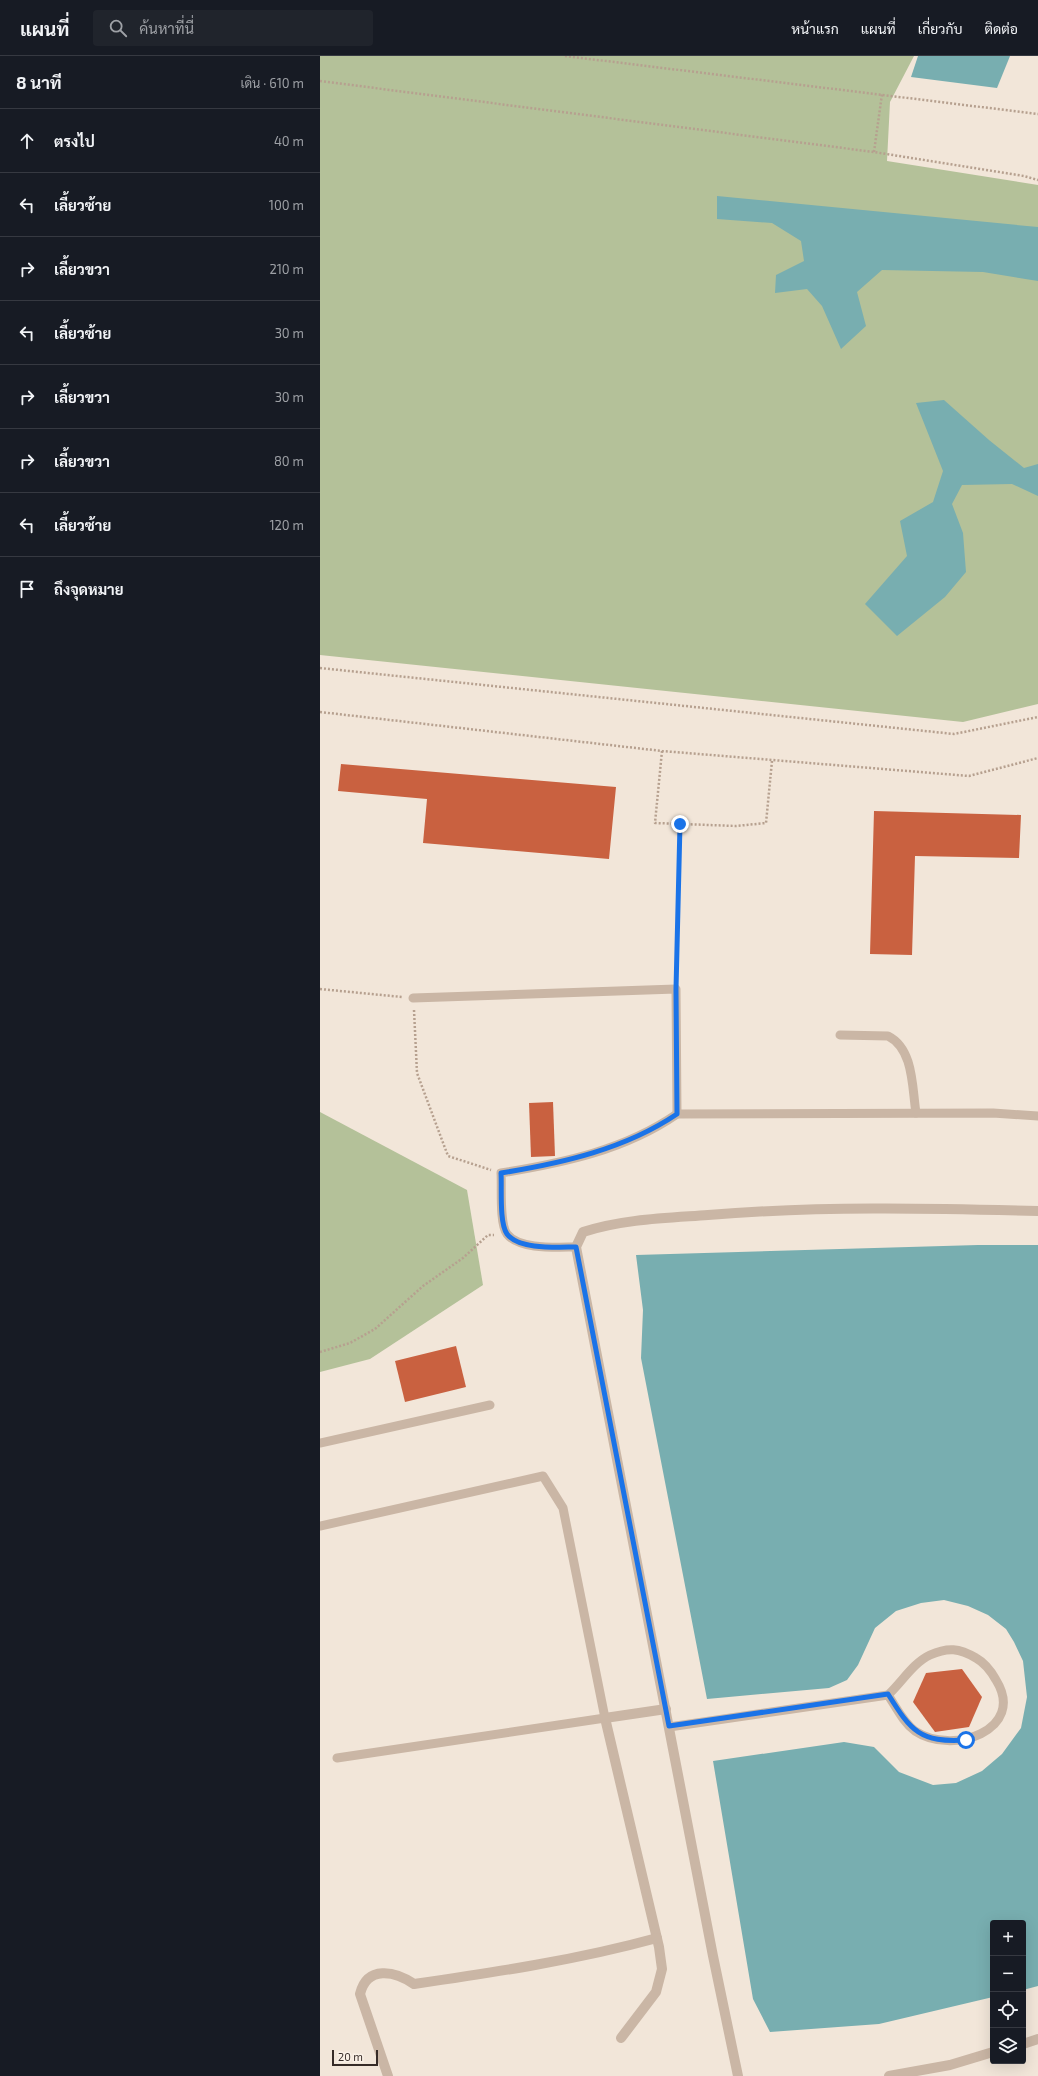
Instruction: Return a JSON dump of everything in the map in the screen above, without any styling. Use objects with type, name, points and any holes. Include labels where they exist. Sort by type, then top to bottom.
[{"type":"street","points":[[738,2076],[576,1247],[583,1232],[602,1226],[674,1217],[759,1211],[894,1208],[1038,1211]]},
{"type":"street","points":[[621,2038],[656,1992],[662,1969],[657,1938],[605,1718],[666,1709]]},
{"type":"street","points":[[388,2076],[360,1994],[363,1983],[370,1976],[388,1973],[414,1984],[532,1966],[615,1950],[657,1938]]},
{"type":"street","points":[[1026,2043],[1038,2039]]},
{"type":"street","points":[[889,2076],[950,2065],[990,2053]]},
{"type":"lane","points":[[413,998],[676,989],[677,1114]]},
{"type":"lane","points":[[840,1035],[888,1036],[895,1039],[906,1055],[916,1113]]},
{"type":"lane","points":[[576,1247],[534,1246],[516,1241],[507,1234],[503,1223],[501,1173],[547,1166],[620,1144],[659,1127],[677,1114],[993,1113],[1038,1116]]},
{"type":"lane","points":[[320,1443],[490,1405]]},
{"type":"lane","points":[[320,1526],[543,1476],[563,1508],[605,1718],[337,1758]]},
{"type":"lane","points":[[669,1726],[888,1694],[909,1671],[928,1656],[941,1651],[956,1649],[980,1660],[990,1669],[1001,1687],[1005,1701],[1001,1714],[992,1726],[982,1734],[966,1740],[947,1741],[932,1739],[915,1730],[903,1717],[888,1694]]},
{"type":"path","points":[[565,56],[1038,114]]},
{"type":"path","points":[[320,81],[874,152],[1024,176],[1038,180]]},
{"type":"path","points":[[874,152],[882,94]]},
{"type":"path","points":[[320,668],[954,734],[1038,717]]},
{"type":"path","points":[[320,712],[662,751],[969,776],[1038,758]]},
{"type":"path","points":[[662,751],[656,823],[736,826],[766,823],[772,761]]},
{"type":"path","points":[[676,989],[680,824]]},
{"type":"path","points":[[320,989],[413,998],[417,1073],[448,1156],[501,1173]]},
{"type":"path","points":[[320,1352],[350,1343],[376,1329],[423,1286],[463,1258],[488,1235],[507,1234]]},
{"type":"green space","points":[[320,56],[914,56],[890,102],[887,161],[1038,185],[1038,704],[963,722],[320,655]]},
{"type":"green space","points":[[320,1112],[467,1190],[483,1285],[370,1359],[320,1372]]},
{"type":"water","points":[[918,56],[1010,56],[997,88],[911,77]]},
{"type":"water","points":[[717,196],[1038,227],[1038,281],[983,272],[882,270],[857,292],[866,326],[841,349],[822,306],[807,289],[775,293],[776,275],[804,261],[801,241],[772,223],[717,219]]},
{"type":"water","points":[[944,400],[989,440],[1024,468],[1038,464],[1038,496],[1012,484],[962,485],[952,504],[963,533],[966,572],[945,597],[897,636],[865,604],[907,556],[900,521],[933,502],[943,471],[916,403]]},
{"type":"water","points":[[978,1245],[1038,1245],[1038,1986],[1026,1989],[1026,1920],[990,1920],[990,1998],[879,2024],[770,2032],[753,1999],[713,1761],[844,1742],[874,1747],[899,1772],[933,1785],[956,1783],[982,1771],[1002,1754],[1021,1728],[1027,1697],[1023,1661],[1006,1629],[988,1615],[968,1606],[944,1600],[921,1603],[896,1611],[875,1628],[858,1665],[847,1680],[829,1688],[707,1699],[641,1358],[643,1310],[636,1255]]},
{"type":"building","points":[[341,764],[616,787],[609,859],[423,843],[427,799],[338,791]]},
{"type":"building","points":[[874,811],[1021,815],[1019,858],[915,856],[912,955],[870,954]]},
{"type":"building","points":[[553,1102],[555,1156],[531,1157],[529,1103]]},
{"type":"building","points":[[456,1346],[466,1387],[405,1402],[395,1361]]},
{"type":"building","points":[[962,1669],[982,1697],[969,1727],[935,1732],[913,1702],[926,1673]]},
{"type":"route","points":[[680,824],[676,989],[677,1114],[659,1127],[620,1144],[547,1166],[501,1173],[503,1223],[507,1234],[516,1241],[534,1246],[576,1247],[669,1726],[888,1694],[903,1717],[915,1730],[932,1739],[947,1741],[966,1740]]}]
